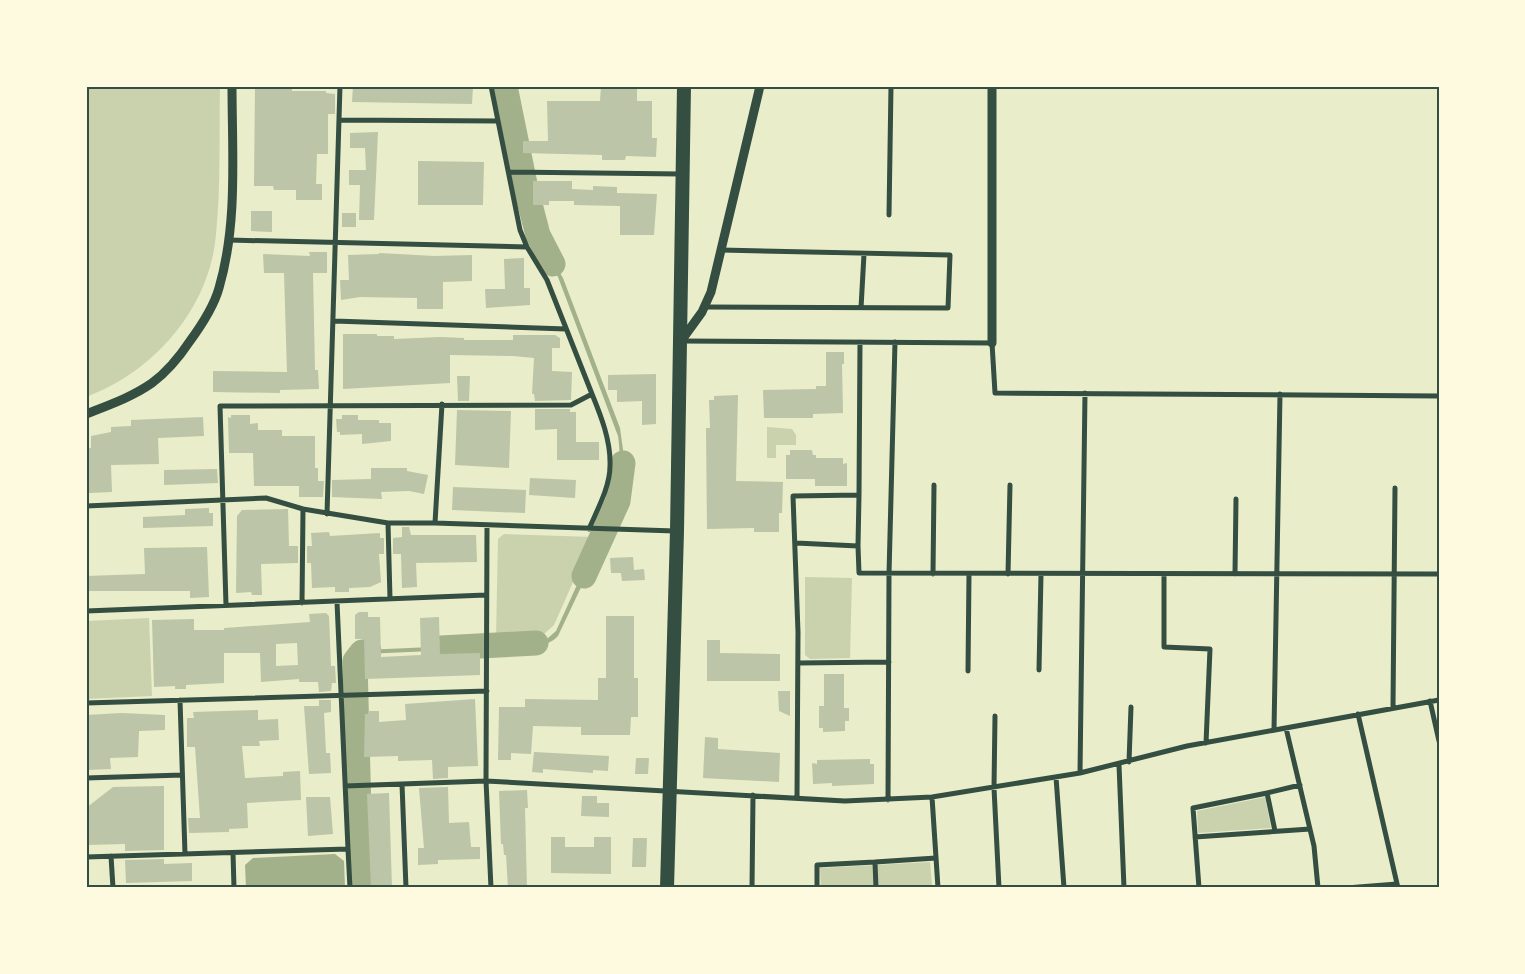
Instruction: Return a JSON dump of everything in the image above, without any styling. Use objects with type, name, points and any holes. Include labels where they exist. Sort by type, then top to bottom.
[{"type":"highway","points":[[667,888],[677,531],[684,86]]},
{"type":"street","points":[[86,414],[117,402],[152,382],[180,356],[200,328],[219,289],[229,240],[232,86]]},
{"type":"street","points":[[327,514],[332,406],[340,86]]},
{"type":"street","points":[[491,86],[520,230],[527,247],[547,280],[592,394],[606,435],[610,466],[604,493],[589,529]]},
{"type":"street","points":[[681,341],[704,307],[721,250],[760,86]]},
{"type":"street","points":[[889,215],[891,86]]},
{"type":"street","points":[[992,86],[992,343],[996,393],[1439,396]]},
{"type":"street","points":[[340,120],[498,121]]},
{"type":"street","points":[[509,172],[683,174]]},
{"type":"street","points":[[229,240],[527,247]]},
{"type":"street","points":[[704,307],[948,308],[950,256],[721,250]]},
{"type":"street","points":[[862,308],[864,254]]},
{"type":"street","points":[[334,322],[566,329]]},
{"type":"street","points":[[681,341],[992,343]]},
{"type":"street","points":[[860,342],[859,573],[1439,574]]},
{"type":"street","points":[[888,800],[889,574],[896,342]]},
{"type":"street","points":[[1080,773],[1084,393]]},
{"type":"street","points":[[226,606],[220,406],[571,405],[592,394]]},
{"type":"street","points":[[1274,730],[1280,394]]},
{"type":"street","points":[[435,523],[442,404]]},
{"type":"street","points":[[1008,574],[1010,485]]},
{"type":"street","points":[[933,574],[934,486]]},
{"type":"street","points":[[1393,708],[1395,488]]},
{"type":"street","points":[[797,798],[798,663],[796,543],[793,496],[859,495]]},
{"type":"street","points":[[86,506],[266,498],[327,514],[388,523],[677,531]]},
{"type":"street","points":[[1235,574],[1236,499]]},
{"type":"street","points":[[302,603],[303,509]]},
{"type":"street","points":[[388,523],[390,600]]},
{"type":"street","points":[[487,526],[486,781],[491,888]]},
{"type":"street","points":[[796,543],[858,546]]},
{"type":"street","points":[[968,671],[969,574]]},
{"type":"street","points":[[1039,670],[1041,574]]},
{"type":"street","points":[[1164,574],[1164,646],[1210,649],[1206,743]]},
{"type":"street","points":[[86,611],[486,596]]},
{"type":"street","points":[[338,602],[350,888]]},
{"type":"street","points":[[798,663],[889,662]]},
{"type":"street","points":[[86,703],[342,697],[487,691]]},
{"type":"street","points":[[180,700],[185,854]]},
{"type":"street","points":[[345,786],[486,781],[797,798],[888,800],[932,797],[1080,773],[1206,743],[1439,700]]},
{"type":"street","points":[[1430,701],[1439,741]]},
{"type":"street","points":[[1129,762],[1131,707]]},
{"type":"street","points":[[1346,888],[1397,886],[1358,714]]},
{"type":"street","points":[[995,716],[994,788],[999,888]]},
{"type":"street","points":[[1286,728],[1314,846],[1318,888]]},
{"type":"street","points":[[1119,765],[1124,888]]},
{"type":"street","points":[[86,778],[182,775]]},
{"type":"street","points":[[1056,777],[1064,888]]},
{"type":"street","points":[[402,784],[406,888]]},
{"type":"street","points":[[1199,888],[1193,808],[1300,785]]},
{"type":"street","points":[[1267,793],[1275,831]]},
{"type":"street","points":[[752,888],[753,795]]},
{"type":"street","points":[[932,797],[938,888]]},
{"type":"street","points":[[1195,837],[1310,829]]},
{"type":"street","points":[[86,857],[348,849]]},
{"type":"street","points":[[233,853],[234,888]]},
{"type":"street","points":[[111,856],[113,888]]},
{"type":"street","points":[[817,888],[817,865],[936,858]]},
{"type":"street","points":[[875,862],[876,888]]},
{"type":"shaded area","points":[[86,86],[220,86],[218,216],[211,261],[203,287],[190,312],[174,334],[155,354],[111,386],[86,397]]},
{"type":"shaded area","points":[[524,186],[527,186],[537,233],[563,278],[620,428],[624,457],[623,474],[613,511],[610,509],[617,482],[619,464],[618,436],[558,277],[533,234]]},
{"type":"shaded area","points":[[767,427],[792,429],[796,435],[796,445],[776,445],[776,458],[767,458]]},
{"type":"shaded area","points":[[504,534],[593,537],[554,625],[543,635],[496,637],[498,539]]},
{"type":"shaded area","points":[[596,543],[601,545],[558,636],[540,646],[503,648],[503,644],[541,641],[556,631]]},
{"type":"shaded area","points":[[805,577],[852,578],[850,658],[810,659],[805,655]]},
{"type":"shaded area","points":[[149,618],[152,696],[86,699],[86,621]]},
{"type":"shaded area","points":[[476,645],[476,649],[365,654],[359,659],[358,676],[353,676],[354,658],[364,650]]},
{"type":"shaded area","points":[[1265,797],[1271,828],[1198,833],[1197,811]]},
{"type":"shaded area","points":[[359,805],[362,805],[366,888],[362,888]]},
{"type":"shaded area","points":[[335,854],[344,861],[345,888],[246,888],[245,865],[253,858]]},
{"type":"shaded area","points":[[930,862],[932,885],[821,888],[820,868]]},
{"type":"building","points":[[255,86],[292,86],[292,91],[326,91],[326,93],[335,94],[335,114],[328,114],[328,154],[317,154],[316,184],[322,184],[322,200],[296,200],[296,190],[274,190],[273,186],[254,186]]},
{"type":"building","points":[[353,86],[473,86],[472,104],[352,102]]},
{"type":"building","points":[[601,86],[637,86],[637,101],[652,101],[652,138],[657,138],[656,157],[626,156],[625,160],[602,160],[602,155],[523,153],[523,141],[548,141],[547,101],[600,101]]},
{"type":"building","points":[[378,132],[374,220],[359,220],[360,185],[349,185],[349,170],[366,170],[365,148],[350,148],[350,133]]},
{"type":"building","points":[[418,161],[484,162],[483,205],[418,205]]},
{"type":"building","points":[[533,181],[572,181],[572,189],[593,190],[593,186],[617,187],[617,193],[657,194],[654,235],[620,235],[620,206],[574,205],[574,201],[549,201],[549,205],[533,205]]},
{"type":"building","points":[[251,211],[272,211],[272,232],[251,231]]},
{"type":"building","points":[[342,213],[356,213],[356,227],[342,227]]},
{"type":"building","points":[[309,252],[327,252],[327,273],[313,273],[315,370],[318,370],[319,389],[280,390],[280,393],[213,392],[213,371],[287,372],[284,273],[264,273],[263,254],[310,256]]},
{"type":"building","points":[[379,253],[434,256],[472,255],[472,281],[443,282],[443,309],[417,309],[417,298],[360,297],[341,300],[340,280],[349,280],[348,255]]},
{"type":"building","points":[[524,258],[524,288],[530,288],[530,305],[486,308],[485,289],[505,289],[504,259]]},
{"type":"building","points":[[343,334],[377,334],[377,336],[394,336],[394,339],[440,337],[464,338],[464,340],[513,340],[513,335],[555,335],[560,338],[560,348],[552,348],[552,371],[572,372],[571,400],[535,401],[534,394],[532,394],[534,358],[513,356],[450,355],[450,383],[343,389]]},
{"type":"building","points":[[826,352],[844,352],[844,364],[842,364],[843,413],[813,414],[813,418],[764,418],[763,390],[816,389],[816,386],[826,386]]},
{"type":"building","points":[[656,374],[656,424],[642,425],[642,401],[617,402],[617,390],[608,390],[608,375]]},
{"type":"building","points":[[457,376],[470,376],[469,401],[458,401]]},
{"type":"building","points":[[738,395],[736,481],[783,482],[782,513],[779,513],[779,532],[754,532],[754,528],[707,529],[706,428],[710,428],[709,400],[714,400],[714,396]]},
{"type":"building","points":[[535,409],[570,409],[570,412],[576,412],[576,442],[599,442],[599,460],[557,460],[557,429],[535,430]]},
{"type":"building","points":[[457,410],[511,411],[509,468],[455,465]]},
{"type":"building","points":[[231,415],[250,415],[250,424],[258,423],[258,430],[282,430],[282,436],[315,436],[315,468],[318,468],[318,481],[324,481],[323,497],[299,497],[299,486],[254,486],[253,453],[229,453],[228,417],[231,418]]},
{"type":"building","points":[[342,415],[358,415],[358,420],[379,420],[379,423],[391,423],[391,441],[362,444],[362,434],[340,435],[340,432],[337,432],[336,419],[342,419]]},
{"type":"building","points":[[203,417],[204,436],[158,438],[159,464],[111,465],[112,492],[89,493],[87,448],[91,448],[91,436],[111,432],[111,427],[131,426],[131,420]]},
{"type":"building","points":[[790,450],[812,450],[816,458],[843,458],[843,464],[847,463],[847,486],[815,486],[815,479],[786,479],[786,455],[790,455]]},
{"type":"building","points":[[371,468],[407,468],[407,471],[428,475],[424,494],[409,491],[381,492],[382,499],[332,497],[332,480],[371,479]]},
{"type":"building","points":[[217,469],[218,483],[164,485],[164,470]]},
{"type":"building","points":[[530,478],[576,480],[575,498],[529,495]]},
{"type":"building","points":[[453,487],[526,490],[525,513],[452,510]]},
{"type":"building","points":[[209,508],[209,513],[213,513],[213,526],[143,528],[143,517],[185,515],[185,509]]},
{"type":"building","points":[[288,509],[289,546],[298,546],[298,563],[261,564],[262,595],[252,595],[251,592],[236,593],[237,516],[242,510]]},
{"type":"building","points":[[402,527],[409,527],[411,535],[476,535],[477,562],[416,563],[417,587],[402,588],[401,554],[393,554],[393,538],[402,537]]},
{"type":"building","points":[[329,532],[330,536],[380,533],[380,538],[384,538],[384,554],[379,554],[381,582],[370,587],[349,588],[349,592],[335,592],[335,587],[312,588],[311,563],[307,563],[307,546],[312,546],[311,533]]},
{"type":"building","points":[[207,547],[209,597],[190,598],[190,591],[86,591],[86,576],[145,574],[144,548]]},
{"type":"building","points":[[633,557],[634,570],[644,569],[645,580],[622,581],[621,573],[611,573],[610,558]]},
{"type":"building","points":[[359,612],[368,612],[368,617],[380,617],[381,657],[421,655],[420,618],[439,617],[440,654],[480,653],[480,675],[365,679],[364,639],[355,639],[355,615]]},
{"type":"building","points":[[326,613],[329,616],[331,666],[335,666],[336,683],[332,683],[331,691],[319,692],[318,682],[299,682],[299,679],[261,682],[260,653],[224,653],[224,683],[186,685],[186,689],[175,689],[175,686],[154,687],[152,620],[194,619],[194,630],[224,630],[224,628],[310,622],[309,614]],"holes":[[[297,643],[298,665],[276,666],[276,644]]]},
{"type":"building","points":[[606,616],[634,616],[634,678],[638,678],[638,717],[631,717],[630,735],[581,735],[581,727],[533,726],[531,754],[511,753],[511,760],[498,760],[499,707],[525,707],[525,699],[598,700],[598,678],[606,678]]},
{"type":"building","points":[[707,640],[720,640],[720,653],[780,654],[780,681],[707,681]]},
{"type":"building","points":[[824,674],[844,674],[844,708],[849,708],[849,721],[845,721],[845,731],[823,732],[823,728],[819,728],[819,706],[824,706]]},
{"type":"building","points":[[778,691],[790,691],[790,716],[779,711]]},
{"type":"building","points":[[475,699],[478,766],[448,767],[448,778],[433,779],[432,760],[398,761],[398,756],[364,757],[365,714],[368,714],[368,711],[379,711],[379,722],[406,720],[405,704]]},
{"type":"building","points":[[319,700],[331,700],[331,712],[324,713],[326,753],[330,753],[331,773],[309,774],[304,706],[319,706]]},
{"type":"building","points":[[258,710],[258,720],[278,719],[279,740],[259,741],[260,746],[242,746],[245,778],[283,776],[283,772],[300,771],[301,800],[247,803],[248,828],[229,829],[229,832],[189,833],[188,818],[200,818],[195,747],[187,747],[187,718],[194,718],[193,712]]},
{"type":"building","points":[[122,713],[165,715],[165,730],[139,731],[138,757],[110,758],[111,769],[86,770],[86,715]]},
{"type":"building","points":[[705,737],[718,738],[718,749],[780,753],[779,782],[703,778]]},
{"type":"building","points":[[534,752],[609,756],[608,771],[593,770],[593,773],[543,769],[543,773],[532,772]]},
{"type":"building","points":[[636,758],[649,758],[648,774],[635,774]]},
{"type":"building","points":[[870,759],[870,764],[874,764],[874,784],[832,786],[832,783],[813,784],[812,763],[817,764],[817,760]]},
{"type":"building","points":[[164,786],[164,850],[125,851],[125,844],[86,845],[86,808],[113,787]]},
{"type":"building","points":[[448,787],[449,823],[469,822],[471,847],[480,847],[480,859],[438,860],[438,864],[418,865],[418,848],[424,848],[419,788]]},
{"type":"building","points":[[527,790],[528,808],[525,808],[527,888],[508,888],[506,855],[504,855],[503,844],[501,844],[499,791]]},
{"type":"building","points":[[389,793],[392,888],[371,888],[367,794]]},
{"type":"building","points":[[582,796],[597,796],[597,803],[609,803],[609,817],[581,816]]},
{"type":"building","points":[[306,797],[330,797],[333,834],[308,836]]},
{"type":"building","points":[[551,837],[565,837],[565,847],[594,847],[594,837],[611,837],[611,874],[551,873]]},
{"type":"building","points":[[633,838],[647,838],[646,867],[632,867]]},
{"type":"building","points":[[164,859],[164,864],[192,863],[192,881],[126,883],[125,860]]},
{"type":"waterway","points":[[505,86],[526,189],[538,235],[553,264]]},
{"type":"waterway","points":[[584,576],[618,501],[623,463]]},
{"type":"waterway","points":[[441,648],[536,643]]},
{"type":"waterway","points":[[361,888],[355,661],[362,652],[369,651]]}]
